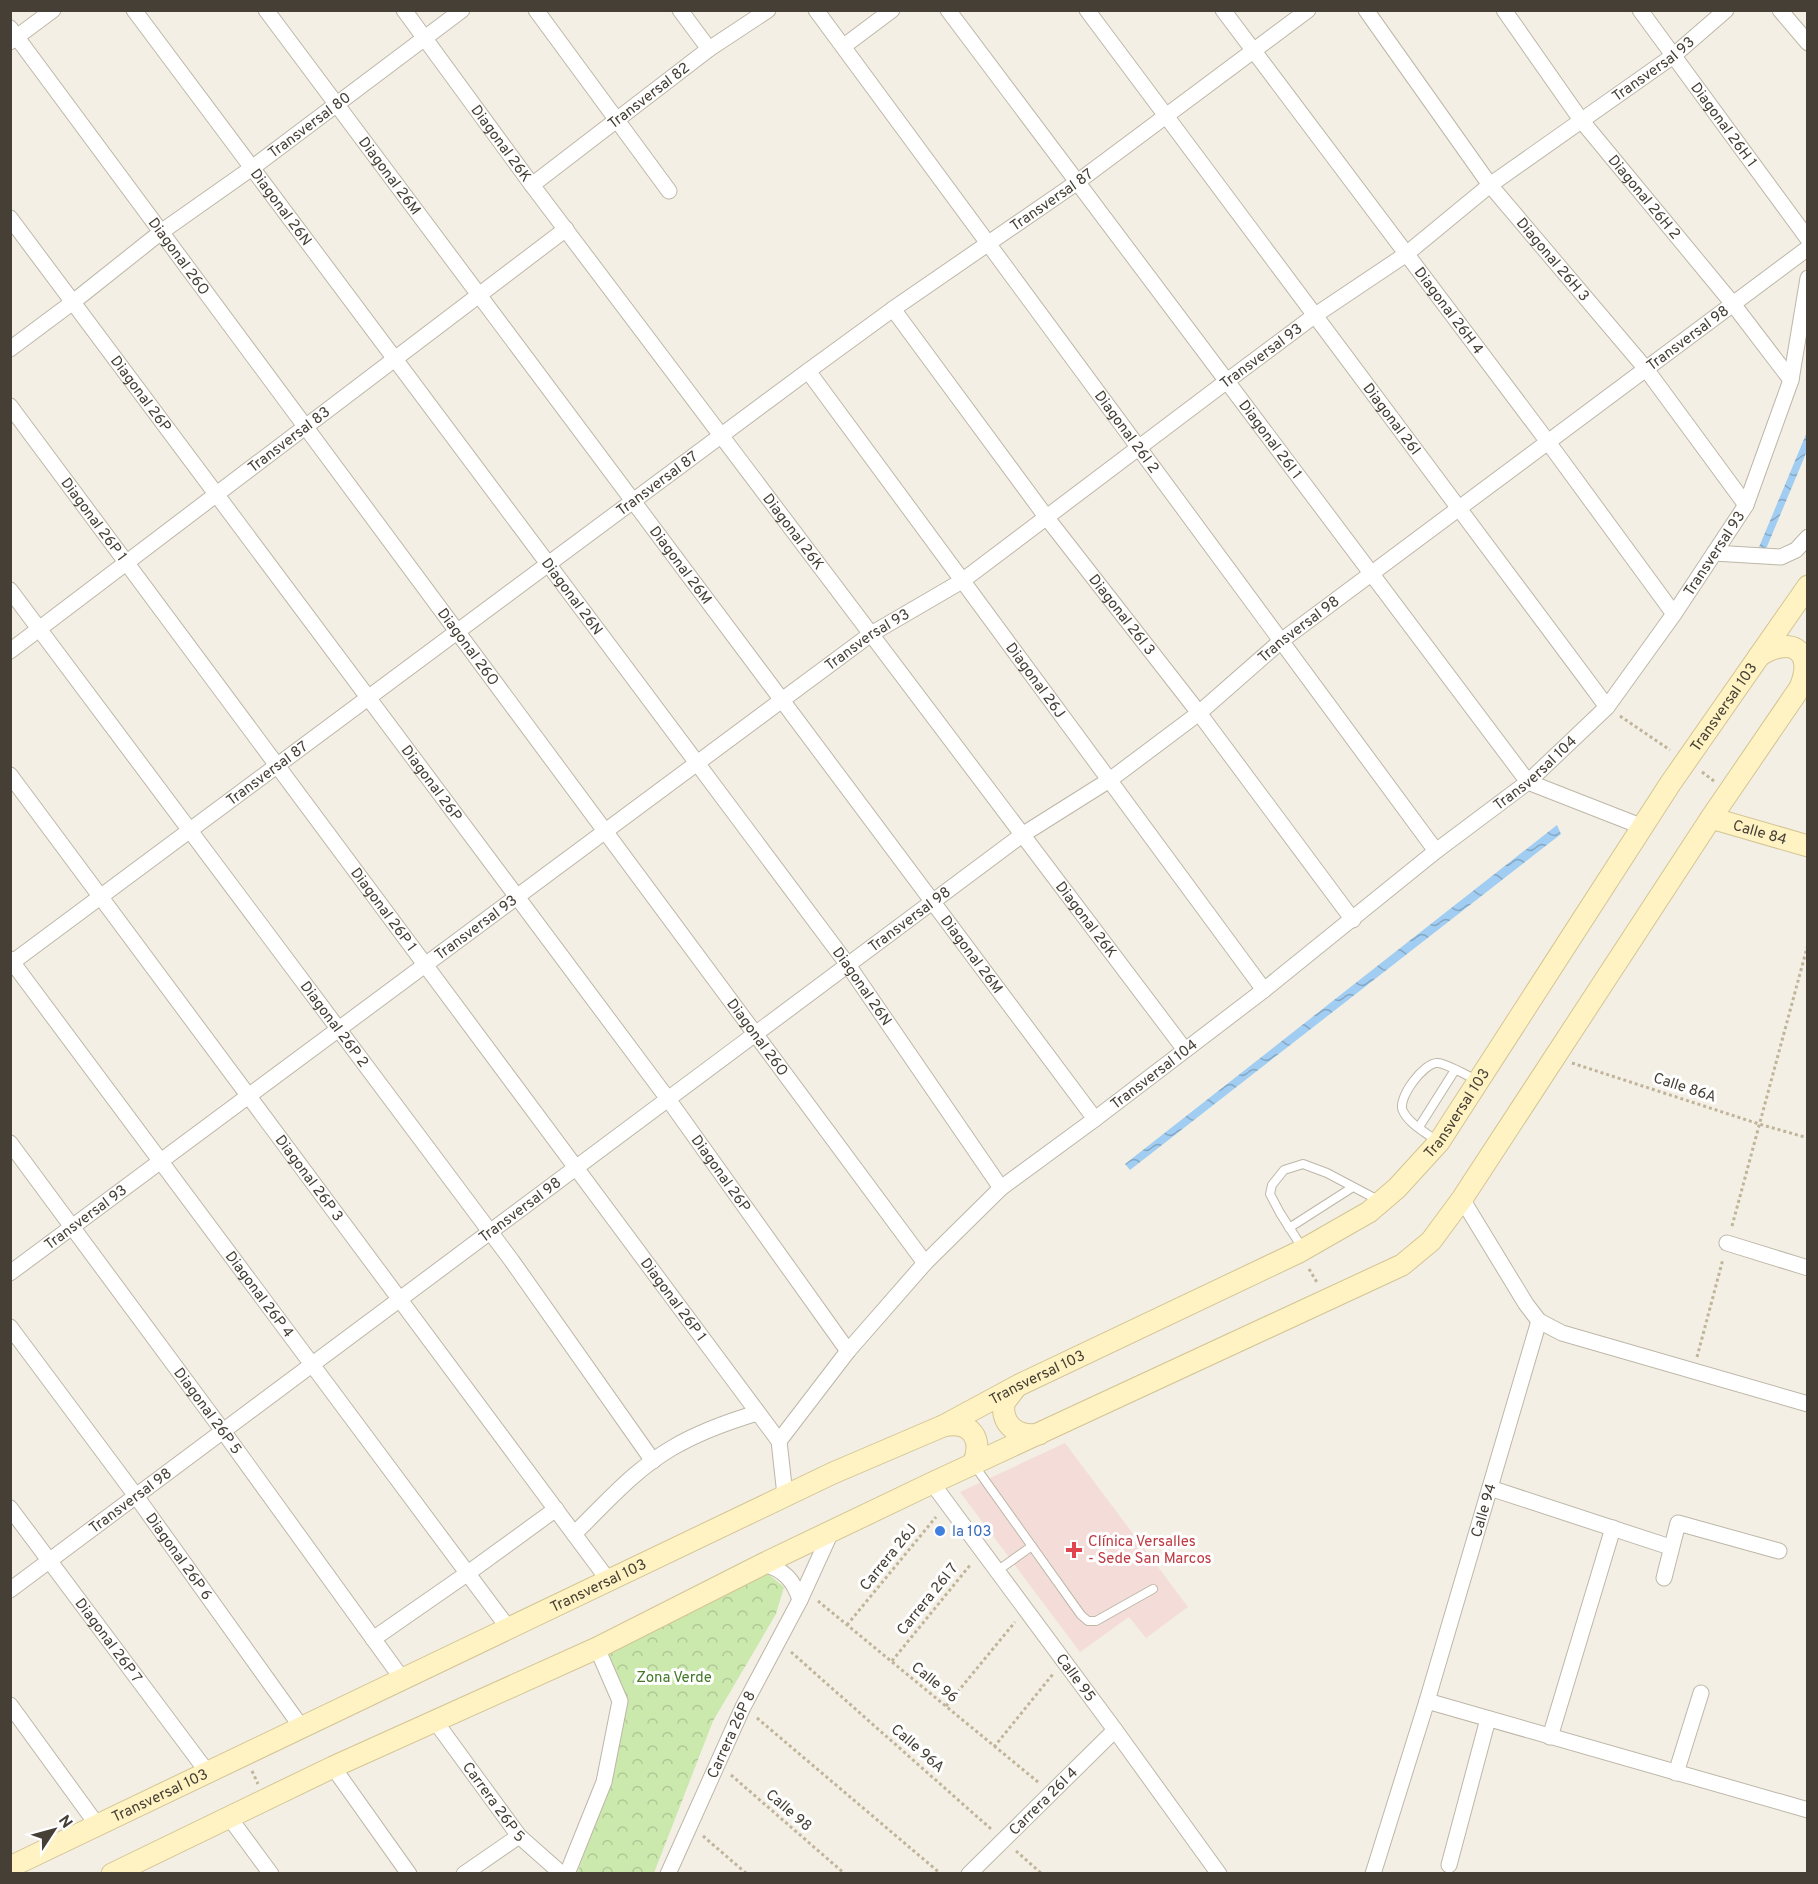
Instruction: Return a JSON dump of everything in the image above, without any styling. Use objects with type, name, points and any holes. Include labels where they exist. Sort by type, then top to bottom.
[{"type":"street","points":[[13,36],[53,10]]},
{"type":"street","name":"Diagonal 26N","points":[[134,10],[848,965],[1001,1188]]},
{"type":"street","name":"Diagonal 26M","points":[[266,10],[1095,1119]]},
{"type":"street","name":"Diagonal 26K","points":[[404,10],[532,185],[1185,1050]]},
{"type":"street","name":"Transversal 80","points":[[10,349],[74,302],[161,232],[252,168],[462,10]]},
{"type":"street","points":[[536,10],[669,191]]},
{"type":"street","points":[[680,10],[709,49]]},
{"type":"street","name":"Transversal 82","points":[[532,185],[709,49],[768,10]]},
{"type":"street","name":"Diagonal 26I 2","points":[[816,10],[1436,851]]},
{"type":"street","points":[[844,46],[892,10]]},
{"type":"street","name":"Diagonal 26I 1","points":[[948,10],[1527,782]]},
{"type":"street","name":"Diagonal 26I","points":[[1087,10],[1606,707]]},
{"type":"street","name":"Diagonal 26H 4","points":[[1223,10],[1405,255],[1548,442],[1674,614]]},
{"type":"street","name":"Transversal 87","points":[[11,962],[632,500],[893,309],[1076,183],[1308,10]]},
{"type":"street","name":"Diagonal 26H 3","points":[[1366,10],[1490,185],[1646,369],[1746,505]]},
{"type":"street","name":"Diagonal 26H 2","points":[[1504,10],[1581,120],[1733,304],[1791,380]]},
{"type":"street","name":"Diagonal 26H 1","points":[[1640,10],[1808,239]]},
{"type":"street","name":"Transversal 93","points":[[10,1273],[871,634],[963,581],[1314,316],[1405,255],[1490,185],[1673,56],[1726,10]]},
{"type":"street","points":[[1780,10],[1808,42]]},
{"type":"street","name":"Diagonal 26O","points":[[13,36],[306,427],[925,1263]]},
{"type":"street","name":"Diagonal 26P","points":[[10,218],[668,1099],[848,1351]]},
{"type":"street","name":"Transversal 83","points":[[10,651],[566,230]]},
{"type":"street","name":"Transversal 98","points":[[10,1590],[932,901],[1022,835],[1111,779],[1198,713],[1281,641],[1808,248]]},
{"type":"street","name":"Transversal 93","points":[[1606,707],[1674,614],[1746,505],[1791,380],[1808,278]]},
{"type":"street","name":"Diagonal 26I 3","points":[[893,309],[1047,518],[1198,713],[1353,920]]},
{"type":"street","name":"Diagonal 26J","points":[[808,371],[1111,779],[1264,990]]},
{"type":"street","name":"Diagonal 26P 1","points":[[10,406],[778,1441]]},
{"type":"street","points":[[1714,553],[1781,557],[1796,550],[1808,537]]},
{"type":"street","name":"Transversal 103","points":[[10,1867],[785,1495],[943,1426],[1019,1385],[1301,1251],[1369,1212],[1397,1188],[1439,1142],[1687,760],[1808,586]]},
{"type":"street","name":"Diagonal 26P 2","points":[[10,590],[490,1232],[653,1461]]},
{"type":"street","points":[[124,1871],[333,1767],[597,1648],[832,1530],[1402,1265],[1431,1241],[1462,1200],[1711,818],[1804,681],[1803,657],[1791,646],[1778,646],[1759,656]]},
{"type":"street","name":"Transversal 104","points":[[778,1441],[848,1351],[925,1263],[1001,1188],[1264,990],[1436,851],[1527,782],[1606,707]]},
{"type":"street","name":"Diagonal 26P 3","points":[[10,775],[401,1298],[609,1581]]},
{"type":"street","points":[[1527,782],[1643,827]]},
{"type":"street","name":"Calle 84","points":[[1711,818],[1808,846]]},
{"type":"street","name":"Diagonal 26P 4","points":[[11,962],[509,1629]]},
{"type":"street","name":"Diagonal 26P 5","points":[[10,1143],[403,1680]]},
{"type":"street","points":[[1462,1200],[1526,1304],[1539,1321],[1562,1333],[1808,1404]]},
{"type":"street","points":[[1727,1243],[1808,1268]]},
{"type":"street","name":"Calle 94","points":[[1373,1874],[1427,1701],[1539,1321]]},
{"type":"street","name":"Diagonal 26P 6","points":[[10,1327],[136,1496],[302,1728]]},
{"type":"street","points":[[1019,1385],[1004,1403],[1005,1420],[1018,1433],[1029,1435],[1042,1433]]},
{"type":"street","points":[[574,1534],[628,1480],[670,1449],[703,1432],[757,1413]]},
{"type":"street","points":[[943,1426],[963,1425],[975,1437],[979,1452],[973,1464]]},
{"type":"street","points":[[778,1441],[785,1495]]},
{"type":"street","name":"Calle 95","points":[[932,1483],[1115,1730],[1218,1874]]},
{"type":"street","points":[[1490,1488],[1670,1547]]},
{"type":"street","name":"Diagonal 26P 7","points":[[10,1508],[208,1773]]},
{"type":"street","points":[[374,1639],[556,1509]]},
{"type":"street","points":[[1664,1578],[1670,1547],[1678,1523],[1779,1551]]},
{"type":"street","points":[[1550,1737],[1612,1528]]},
{"type":"street","name":"Carrera 26P 8","points":[[668,1874],[743,1707],[802,1595],[832,1530]]},
{"type":"street","points":[[763,1564],[783,1572],[802,1595]]},
{"type":"street","points":[[567,1874],[604,1782],[620,1701],[597,1648]]},
{"type":"street","points":[[1676,1773],[1701,1693]]},
{"type":"street","points":[[1427,1701],[1808,1810]]},
{"type":"street","points":[[10,1705],[98,1826]]},
{"type":"street","points":[[1449,1864],[1488,1719]]},
{"type":"street","name":"Carrera 26P 5","points":[[435,1721],[519,1836],[562,1874]]},
{"type":"street","name":"Carrera 26I 4","points":[[969,1874],[1115,1730]]},
{"type":"street","points":[[333,1767],[409,1874]]},
{"type":"street","points":[[230,1817],[271,1874]]},
{"type":"street","points":[[464,1874],[519,1836]]},
{"type":"lane","points":[[1439,1142],[1401,1110],[1401,1101],[1409,1088],[1427,1065],[1438,1063],[1479,1081]]},
{"type":"lane","points":[[1419,1127],[1455,1070]]},
{"type":"lane","points":[[1301,1251],[1270,1194],[1272,1185],[1284,1170],[1304,1164],[1327,1173],[1381,1202]]},
{"type":"lane","points":[[1289,1228],[1353,1187]]},
{"type":"lane","points":[[973,1464],[1081,1615],[1088,1621],[1096,1621],[1153,1589]]},
{"type":"lane","points":[[997,1571],[1032,1546]]},
{"type":"path","points":[[1606,707],[1687,760],[1729,792]]},
{"type":"path","points":[[1693,1371],[1808,944]]},
{"type":"path","name":"Calle 86A","points":[[1555,1058],[1808,1138]]},
{"type":"path","points":[[1301,1251],[1328,1300]]},
{"type":"path","name":"Carrera 26J","points":[[847,1625],[947,1504]]},
{"type":"path","name":"Carrera 26I 7","points":[[891,1662],[982,1551]]},
{"type":"path","name":"Calle 96","points":[[802,1595],[847,1625],[1051,1793]]},
{"type":"path","points":[[946,1707],[1025,1609]]},
{"type":"path","name":"Calle 96A","points":[[777,1640],[1042,1874]]},
{"type":"path","points":[[994,1746],[1064,1661]]},
{"type":"path","points":[[743,1707],[941,1874]]},
{"type":"path","points":[[245,1755],[266,1800]]},
{"type":"path","name":"Calle 98","points":[[718,1764],[845,1874]]},
{"type":"path","points":[[691,1825],[747,1874]]},
{"type":"shaded area","name":"Clínica Versalles - Sede San Marcos","points":[[1065,1443],[1188,1607],[1146,1638],[1129,1617],[1080,1652],[960,1492]]},
{"type":"green space","name":"Zona Verde","points":[[762,1569],[784,1587],[776,1614],[713,1721],[654,1873],[577,1874],[609,1781],[623,1701],[601,1650]]},
{"type":"water","points":[[1807,432],[1807,451],[1766,549],[1759,547]]},
{"type":"water","points":[[1557,825],[1561,834],[1130,1170],[1125,1164]]},
{"type":"place","name":"la 103","points":[[940,1531]]},
{"type":"place","name":"Clínica Versalles - Sede San Marcos","points":[[1074,1550]]}]
